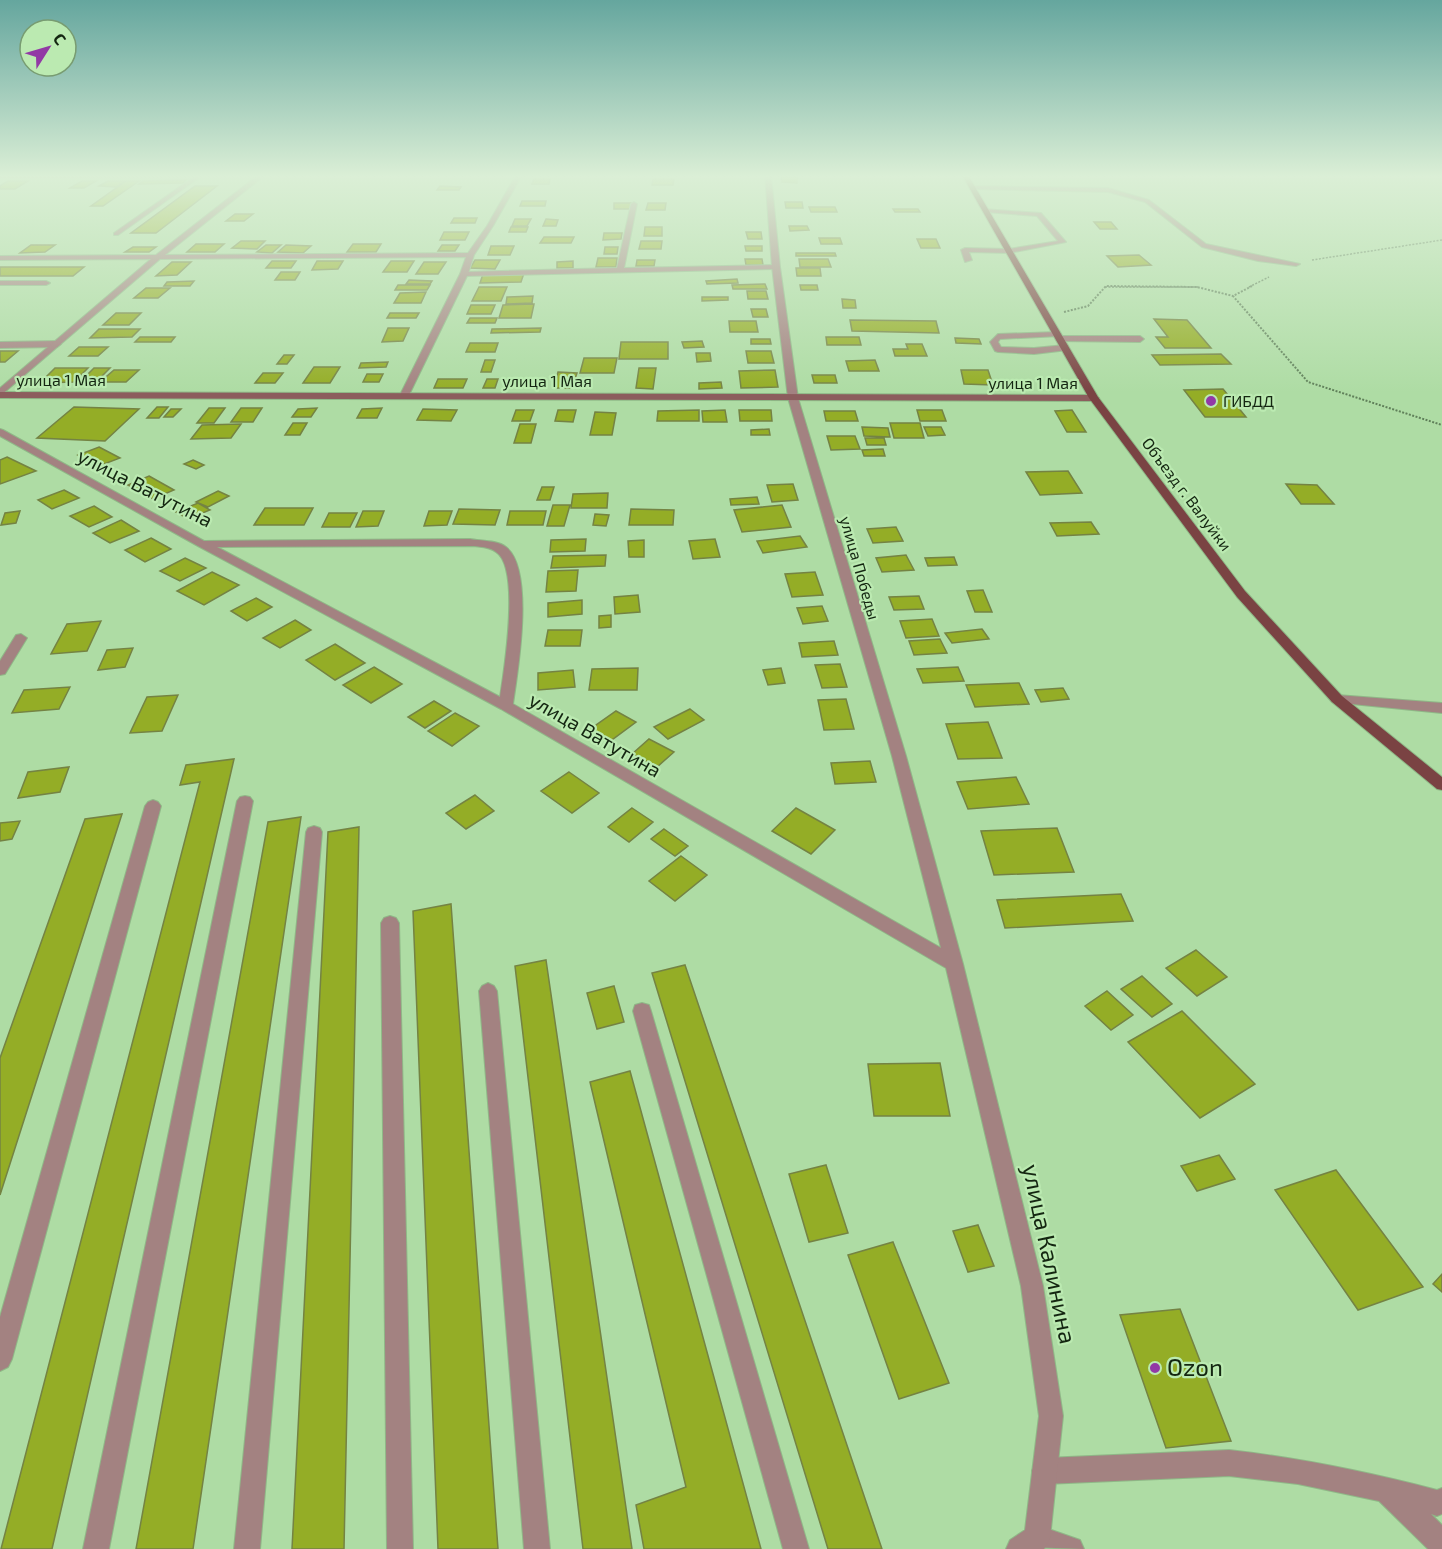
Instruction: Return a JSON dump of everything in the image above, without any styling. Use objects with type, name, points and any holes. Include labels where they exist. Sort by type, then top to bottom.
[{"type":"main road","name":"Объезд г. Валуйки","points":[[1007,247],[1094,398],[1241,594],[1337,699],[1442,785]]},
{"type":"main road","name":"улица 1 Мая","points":[[0,394],[1094,398]]},
{"type":"street","points":[[0,394],[170,247]]},
{"type":"street","points":[[405,395],[475,247]]},
{"type":"street","points":[[620,270],[625,247]]},
{"type":"street","name":"улица Победы","points":[[774,247],[793,398],[899,756],[954,964]]},
{"type":"street","points":[[968,260],[965,250],[1009,251],[1032,247]]},
{"type":"street","points":[[1209,247],[1258,259],[1296,264]]},
{"type":"street","points":[[0,258],[470,255]]},
{"type":"street","points":[[464,273],[776,267]]},
{"type":"street","points":[[0,283],[46,283]]},
{"type":"street","points":[[1061,340],[1011,351],[998,349],[994,342],[998,337],[1061,340],[1140,339]]},
{"type":"street","points":[[0,345],[57,344]]},
{"type":"street","name":"улица Ватутина","points":[[0,432],[202,544],[470,542],[501,549],[512,561],[516,599],[506,706],[954,964]]},
{"type":"street","points":[[202,544],[506,706]]},
{"type":"street","points":[[0,671],[21,638]]},
{"type":"street","points":[[1337,699],[1442,708]]},
{"type":"street","points":[[96,1549],[245,801]]},
{"type":"street","points":[[0,1359],[153,806]]},
{"type":"street","points":[[247,1549],[314,832]]},
{"type":"street","points":[[390,923],[400,1549]]},
{"type":"street","name":"улица Калинина","points":[[954,964],[1032,1286],[1051,1416],[1045,1471],[1028,1543]]},
{"type":"street","points":[[488,991],[537,1549]]},
{"type":"street","points":[[642,1011],[796,1549]]},
{"type":"street","points":[[1045,1471],[1229,1463],[1298,1471],[1385,1489],[1437,1503],[1442,1501]]},
{"type":"street","points":[[1385,1489],[1442,1544]]},
{"type":"street","points":[[1028,1543],[1071,1549]]},
{"type":"path","points":[[1233,296],[1296,264],[1398,247]]},
{"type":"path","points":[[1046,316],[1088,306],[1106,286],[1197,287],[1233,296],[1308,382],[1442,425]]},
{"type":"building","points":[[28,247],[52,247],[45,252],[20,253]]},
{"type":"building","points":[[133,247],[156,247],[149,252],[125,252]]},
{"type":"building","points":[[192,247],[220,247],[215,252],[187,252]]},
{"type":"building","points":[[233,247],[259,247],[257,249]]},
{"type":"building","points":[[263,247],[278,247],[272,253],[257,252]]},
{"type":"building","points":[[283,247],[310,247],[303,253],[278,252]]},
{"type":"building","points":[[351,247],[379,247],[376,252],[347,252]]},
{"type":"building","points":[[440,247],[457,247],[455,251],[438,251]]},
{"type":"building","points":[[491,247],[513,247],[510,255],[488,255]]},
{"type":"building","points":[[605,247],[618,247],[617,254],[604,254]]},
{"type":"building","points":[[639,247],[661,247],[661,249]]},
{"type":"building","points":[[745,247],[762,247],[762,251],[746,251]]},
{"type":"building","points":[[796,253],[835,253],[836,256],[796,256]]},
{"type":"building","points":[[1139,255],[1151,265],[1118,267],[1107,256]]},
{"type":"building","points":[[598,258],[617,258],[616,267],[596,267]]},
{"type":"building","points":[[745,259],[762,259],[763,265],[746,265]]},
{"type":"building","points":[[799,259],[828,259],[831,267],[800,267]]},
{"type":"building","points":[[475,260],[500,260],[495,269],[470,268]]},
{"type":"building","points":[[637,260],[655,260],[654,266],[636,266]]},
{"type":"building","points":[[272,261],[296,261],[291,268],[266,268]]},
{"type":"building","points":[[317,261],[343,261],[338,269],[312,270]]},
{"type":"building","points":[[391,261],[414,261],[407,272],[383,272]]},
{"type":"building","points":[[573,261],[573,268],[557,268],[557,262]]},
{"type":"building","points":[[172,262],[191,262],[177,275],[156,276]]},
{"type":"building","points":[[424,262],[446,262],[438,274],[416,274]]},
{"type":"building","points":[[0,267],[84,267],[73,276],[0,276]]},
{"type":"building","points":[[796,268],[820,268],[821,276],[797,276]]},
{"type":"building","points":[[281,272],[300,272],[295,280],[275,280]]},
{"type":"building","points":[[524,273],[521,282],[480,283],[483,274]]},
{"type":"building","points":[[737,279],[738,283],[707,284],[706,281]]},
{"type":"building","points":[[409,280],[432,281],[430,284],[406,284]]},
{"type":"building","points":[[194,281],[190,286],[164,286],[167,282]]},
{"type":"building","points":[[765,284],[767,289],[733,289],[732,285]]},
{"type":"building","points":[[398,285],[430,285],[427,290],[395,290]]},
{"type":"building","points":[[800,285],[817,285],[818,290],[801,290]]},
{"type":"building","points":[[479,287],[507,287],[501,301],[472,301]]},
{"type":"building","points":[[146,288],[170,288],[158,298],[134,298]]},
{"type":"building","points":[[747,291],[766,291],[768,299],[748,299]]},
{"type":"building","points":[[426,292],[421,303],[394,303],[400,293]]},
{"type":"building","points":[[533,296],[532,303],[506,304],[507,297]]},
{"type":"building","points":[[702,297],[728,297],[728,300],[702,301]]},
{"type":"building","points":[[842,299],[855,300],[856,308],[843,308]]},
{"type":"building","points":[[534,304],[531,318],[499,318],[503,305]]},
{"type":"building","points":[[471,305],[495,305],[491,314],[467,314]]},
{"type":"building","points":[[751,309],[766,309],[768,317],[753,317]]},
{"type":"building","points":[[116,313],[141,313],[129,325],[103,325]]},
{"type":"building","points":[[390,313],[419,313],[416,318],[387,318]]},
{"type":"building","points":[[470,318],[497,318],[495,323],[467,323]]},
{"type":"building","points":[[1154,319],[1187,320],[1211,348],[1165,348],[1156,337],[1168,337]]},
{"type":"building","points":[[850,320],[936,321],[939,333],[852,331]]},
{"type":"building","points":[[729,321],[756,321],[758,332],[730,332]]},
{"type":"building","points":[[388,328],[409,328],[403,341],[382,342]]},
{"type":"building","points":[[541,328],[540,332],[491,333],[492,329]]},
{"type":"building","points":[[99,329],[140,329],[132,337],[90,338]]},
{"type":"building","points":[[140,337],[175,337],[171,342],[135,342]]},
{"type":"building","points":[[826,337],[859,337],[861,345],[827,345]]},
{"type":"building","points":[[955,338],[979,339],[981,344],[956,343]]},
{"type":"building","points":[[751,339],[770,339],[771,344],[751,344]]},
{"type":"building","points":[[702,341],[704,347],[684,348],[682,342]]},
{"type":"building","points":[[621,342],[668,342],[668,359],[619,359]]},
{"type":"building","points":[[470,343],[498,343],[495,352],[466,352]]},
{"type":"building","points":[[906,344],[922,344],[927,356],[895,356],[893,349],[908,349]]},
{"type":"building","points":[[79,347],[108,347],[98,356],[69,356]]},
{"type":"building","points":[[0,351],[18,351],[5,362],[0,362]]},
{"type":"building","points":[[746,351],[771,351],[774,363],[748,363]]},
{"type":"building","points":[[696,353],[710,353],[711,361],[697,362]]},
{"type":"building","points":[[1221,354],[1231,364],[1160,365],[1152,355]]},
{"type":"building","points":[[284,355],[294,355],[287,364],[277,364]]},
{"type":"building","points":[[584,358],[617,358],[614,373],[580,373]]},
{"type":"building","points":[[485,360],[495,360],[491,372],[481,372]]},
{"type":"building","points":[[875,360],[879,371],[849,371],[846,361]]},
{"type":"building","points":[[388,362],[386,367],[359,368],[361,363]]},
{"type":"building","points":[[314,367],[340,367],[330,383],[303,383]]},
{"type":"building","points":[[55,368],[88,368],[74,382],[40,383]]},
{"type":"building","points":[[94,368],[110,368],[96,382],[80,382]]},
{"type":"building","points":[[639,368],[656,368],[653,389],[636,388]]},
{"type":"building","points":[[114,370],[139,370],[126,382],[100,382]]},
{"type":"building","points":[[775,370],[778,387],[741,388],[739,371]]},
{"type":"building","points":[[961,370],[988,370],[993,385],[964,384]]},
{"type":"building","points":[[558,372],[577,373],[572,388],[554,388]]},
{"type":"building","points":[[263,373],[283,373],[275,383],[255,383]]},
{"type":"building","points":[[367,374],[383,374],[379,382],[363,382]]},
{"type":"building","points":[[812,375],[835,375],[837,383],[814,383]]},
{"type":"building","points":[[438,379],[467,379],[463,388],[434,388]]},
{"type":"building","points":[[487,379],[498,379],[495,388],[483,388]]},
{"type":"building","points":[[721,382],[722,388],[699,389],[699,383]]},
{"type":"building","points":[[1223,389],[1246,417],[1205,417],[1184,390]]},
{"type":"building","points":[[74,407],[139,409],[105,441],[37,438]]},
{"type":"building","points":[[157,407],[168,407],[159,418],[147,418]]},
{"type":"building","points":[[209,408],[225,408],[214,423],[197,423]]},
{"type":"building","points":[[241,408],[262,408],[253,422],[231,422]]},
{"type":"building","points":[[317,408],[311,417],[292,417],[298,409]]},
{"type":"building","points":[[382,408],[377,418],[357,418],[362,409]]},
{"type":"building","points":[[171,409],[181,409],[173,417],[164,417]]},
{"type":"building","points":[[423,409],[457,410],[451,421],[417,420]]},
{"type":"building","points":[[516,410],[534,410],[530,421],[512,421]]},
{"type":"building","points":[[558,410],[576,410],[573,422],[555,421]]},
{"type":"building","points":[[699,410],[699,421],[657,421],[658,411]]},
{"type":"building","points":[[725,410],[727,422],[703,422],[702,411]]},
{"type":"building","points":[[739,410],[771,410],[772,421],[740,421]]},
{"type":"building","points":[[917,410],[942,410],[946,421],[920,421]]},
{"type":"building","points":[[1072,410],[1086,432],[1067,432],[1055,411]]},
{"type":"building","points":[[824,411],[855,411],[858,421],[826,421]]},
{"type":"building","points":[[595,412],[616,413],[612,435],[590,435]]},
{"type":"building","points":[[293,423],[307,423],[300,435],[285,435]]},
{"type":"building","points":[[890,423],[920,423],[924,438],[894,438]]},
{"type":"building","points":[[241,424],[231,438],[191,439],[202,425]]},
{"type":"building","points":[[520,424],[536,424],[531,443],[514,443]]},
{"type":"building","points":[[862,427],[888,428],[890,437],[864,436]]},
{"type":"building","points":[[924,427],[941,427],[945,435],[928,436]]},
{"type":"building","points":[[769,429],[770,435],[751,435],[751,430]]},
{"type":"building","points":[[827,436],[855,436],[860,449],[831,450]]},
{"type":"building","points":[[865,438],[884,438],[886,445],[867,445]]},
{"type":"building","points":[[99,447],[120,458],[99,466],[78,455]]},
{"type":"building","points":[[883,449],[885,456],[864,456],[862,450]]},
{"type":"building","points":[[7,457],[36,471],[0,484],[0,460]]},
{"type":"building","points":[[193,460],[204,465],[196,469],[184,464]]},
{"type":"building","points":[[1068,471],[1082,493],[1040,495],[1026,472]]},
{"type":"building","points":[[149,476],[174,490],[153,499],[128,485]]},
{"type":"building","points":[[793,484],[798,500],[772,502],[767,485]]},
{"type":"building","points":[[1286,484],[1317,485],[1334,504],[1301,504]]},
{"type":"building","points":[[542,487],[554,487],[550,500],[537,500]]},
{"type":"building","points":[[64,490],[79,498],[52,509],[38,500]]},
{"type":"building","points":[[218,491],[229,496],[208,507],[196,502]]},
{"type":"building","points":[[608,493],[607,508],[571,508],[573,494]]},
{"type":"building","points":[[757,497],[759,504],[731,505],[730,499]]},
{"type":"building","points":[[198,503],[210,510],[188,519],[176,512]]},
{"type":"building","points":[[553,505],[570,505],[564,526],[547,526]]},
{"type":"building","points":[[782,505],[791,527],[742,532],[734,510]]},
{"type":"building","points":[[94,506],[112,517],[89,527],[70,516]]},
{"type":"building","points":[[265,508],[313,508],[304,525],[254,525]]},
{"type":"building","points":[[459,509],[500,510],[495,525],[453,524]]},
{"type":"building","points":[[631,509],[674,510],[673,525],[629,525]]},
{"type":"building","points":[[20,511],[16,523],[1,525],[5,513]]},
{"type":"building","points":[[363,511],[384,511],[378,526],[356,527]]},
{"type":"building","points":[[429,511],[452,511],[447,525],[424,526]]},
{"type":"building","points":[[510,511],[546,511],[543,525],[507,525]]},
{"type":"building","points":[[329,513],[357,513],[350,527],[322,527]]},
{"type":"building","points":[[595,514],[609,515],[606,526],[593,525]]},
{"type":"building","points":[[121,520],[139,531],[110,543],[93,533]]},
{"type":"building","points":[[1091,522],[1099,534],[1057,536],[1050,523]]},
{"type":"building","points":[[896,527],[903,541],[873,543],[867,529]]},
{"type":"building","points":[[800,536],[807,547],[763,553],[757,541]]},
{"type":"building","points":[[151,538],[171,549],[145,562],[125,550]]},
{"type":"building","points":[[586,539],[585,551],[550,552],[551,540]]},
{"type":"building","points":[[715,539],[720,557],[693,559],[689,541]]},
{"type":"building","points":[[644,540],[644,557],[629,557],[628,541]]},
{"type":"building","points":[[606,555],[605,566],[551,568],[553,556]]},
{"type":"building","points":[[906,555],[914,570],[882,572],[876,558]]},
{"type":"building","points":[[954,557],[957,565],[928,566],[925,558]]},
{"type":"building","points":[[185,558],[206,568],[180,581],[160,571]]},
{"type":"building","points":[[578,570],[576,591],[546,592],[548,571]]},
{"type":"building","points":[[212,572],[239,585],[204,605],[177,591]]},
{"type":"building","points":[[815,572],[823,595],[792,597],[785,574]]},
{"type":"building","points":[[983,590],[992,612],[975,612],[967,591]]},
{"type":"building","points":[[638,595],[640,612],[615,614],[614,597]]},
{"type":"building","points":[[919,596],[924,609],[894,610],[889,597]]},
{"type":"building","points":[[256,598],[272,607],[247,621],[231,611]]},
{"type":"building","points":[[582,600],[582,614],[548,617],[548,603]]},
{"type":"building","points":[[822,606],[828,621],[803,624],[797,608]]},
{"type":"building","points":[[611,615],[611,627],[599,628],[599,616]]},
{"type":"building","points":[[932,619],[939,636],[906,638],[900,621]]},
{"type":"building","points":[[295,620],[311,630],[280,648],[263,638]]},
{"type":"building","points":[[101,621],[87,651],[51,654],[67,624]]},
{"type":"building","points":[[982,629],[989,639],[952,643],[945,633]]},
{"type":"building","points":[[548,630],[582,630],[580,646],[545,646]]},
{"type":"building","points":[[940,639],[947,653],[914,655],[909,641]]},
{"type":"building","points":[[834,641],[838,655],[802,657],[799,643]]},
{"type":"building","points":[[335,644],[365,663],[335,680],[306,660]]},
{"type":"building","points":[[133,648],[125,667],[98,670],[107,650]]},
{"type":"building","points":[[840,664],[847,687],[822,688],[815,665]]},
{"type":"building","points":[[374,667],[402,684],[371,703],[343,685]]},
{"type":"building","points":[[958,667],[964,681],[923,683],[917,669]]},
{"type":"building","points":[[638,668],[637,690],[589,690],[592,669]]},
{"type":"building","points":[[781,668],[785,683],[768,685],[763,670]]},
{"type":"building","points":[[573,670],[575,687],[538,690],[538,673]]},
{"type":"building","points":[[1019,683],[1029,704],[975,707],[966,685]]},
{"type":"building","points":[[70,687],[59,709],[12,713],[24,690]]},
{"type":"building","points":[[1063,688],[1069,699],[1041,702],[1035,690]]},
{"type":"building","points":[[178,695],[162,731],[130,733],[147,697]]},
{"type":"building","points":[[846,699],[854,729],[824,730],[818,700]]},
{"type":"building","points":[[434,701],[451,711],[425,728],[408,717]]},
{"type":"building","points":[[690,709],[704,720],[668,739],[654,727]]},
{"type":"building","points":[[616,711],[636,722],[609,742],[589,730]]},
{"type":"building","points":[[455,713],[479,726],[452,746],[428,731]]},
{"type":"building","points":[[988,722],[1002,758],[958,759],[946,724]]},
{"type":"building","points":[[649,739],[674,752],[657,767],[632,754]]},
{"type":"building","points":[[234,759],[52,1549],[1,1549],[200,782],[180,785],[186,765]]},
{"type":"building","points":[[870,761],[876,782],[835,784],[831,763]]},
{"type":"building","points":[[69,767],[60,792],[18,798],[28,772]]},
{"type":"building","points":[[569,772],[599,793],[572,813],[541,791]]},
{"type":"building","points":[[1016,777],[1029,804],[968,809],[957,782]]},
{"type":"building","points":[[475,795],[494,811],[466,829],[446,813]]},
{"type":"building","points":[[632,808],[653,822],[629,842],[608,827]]},
{"type":"building","points":[[796,808],[835,830],[811,854],[772,831]]},
{"type":"building","points":[[122,814],[0,1195],[0,1058],[85,819]]},
{"type":"building","points":[[301,817],[193,1549],[136,1549],[268,822]]},
{"type":"building","points":[[20,821],[12,839],[0,841],[0,823]]},
{"type":"building","points":[[359,827],[344,1549],[292,1549],[328,832]]},
{"type":"building","points":[[1057,828],[1074,872],[994,875],[981,831]]},
{"type":"building","points":[[664,829],[688,846],[675,856],[651,839]]},
{"type":"building","points":[[681,856],[707,875],[675,901],[649,881]]},
{"type":"building","points":[[1121,894],[1133,921],[1005,928],[997,900]]},
{"type":"building","points":[[451,904],[498,1549],[438,1549],[413,911]]},
{"type":"building","points":[[1196,950],[1227,977],[1197,996],[1166,968]]},
{"type":"building","points":[[546,960],[632,1549],[583,1549],[515,966]]},
{"type":"building","points":[[685,965],[882,1549],[828,1549],[652,973]]},
{"type":"building","points":[[1142,976],[1172,1004],[1152,1017],[1121,989]]},
{"type":"building","points":[[614,986],[624,1022],[597,1029],[587,993]]},
{"type":"building","points":[[1107,991],[1133,1015],[1111,1030],[1085,1006]]},
{"type":"building","points":[[1182,1011],[1255,1084],[1200,1118],[1128,1042]]},
{"type":"building","points":[[940,1063],[950,1116],[874,1116],[868,1064]]},
{"type":"building","points":[[630,1071],[761,1549],[644,1549],[636,1505],[686,1487],[590,1082]]},
{"type":"building","points":[[1219,1155],[1235,1179],[1197,1191],[1181,1166]]},
{"type":"building","points":[[826,1165],[848,1233],[809,1242],[789,1174]]},
{"type":"building","points":[[1336,1170],[1423,1287],[1358,1310],[1275,1190]]},
{"type":"building","points":[[978,1225],[994,1266],[968,1272],[953,1231]]},
{"type":"building","points":[[893,1242],[949,1383],[899,1399],[848,1255]]},
{"type":"building","points":[[1442,1274],[1442,1292],[1433,1284]]},
{"type":"building","points":[[1180,1309],[1231,1441],[1166,1448],[1120,1315]]},
{"type":"place","name":"ГИБДД","points":[[1211,401]]},
{"type":"place","name":"Ozon","points":[[1155,1368]]}]
